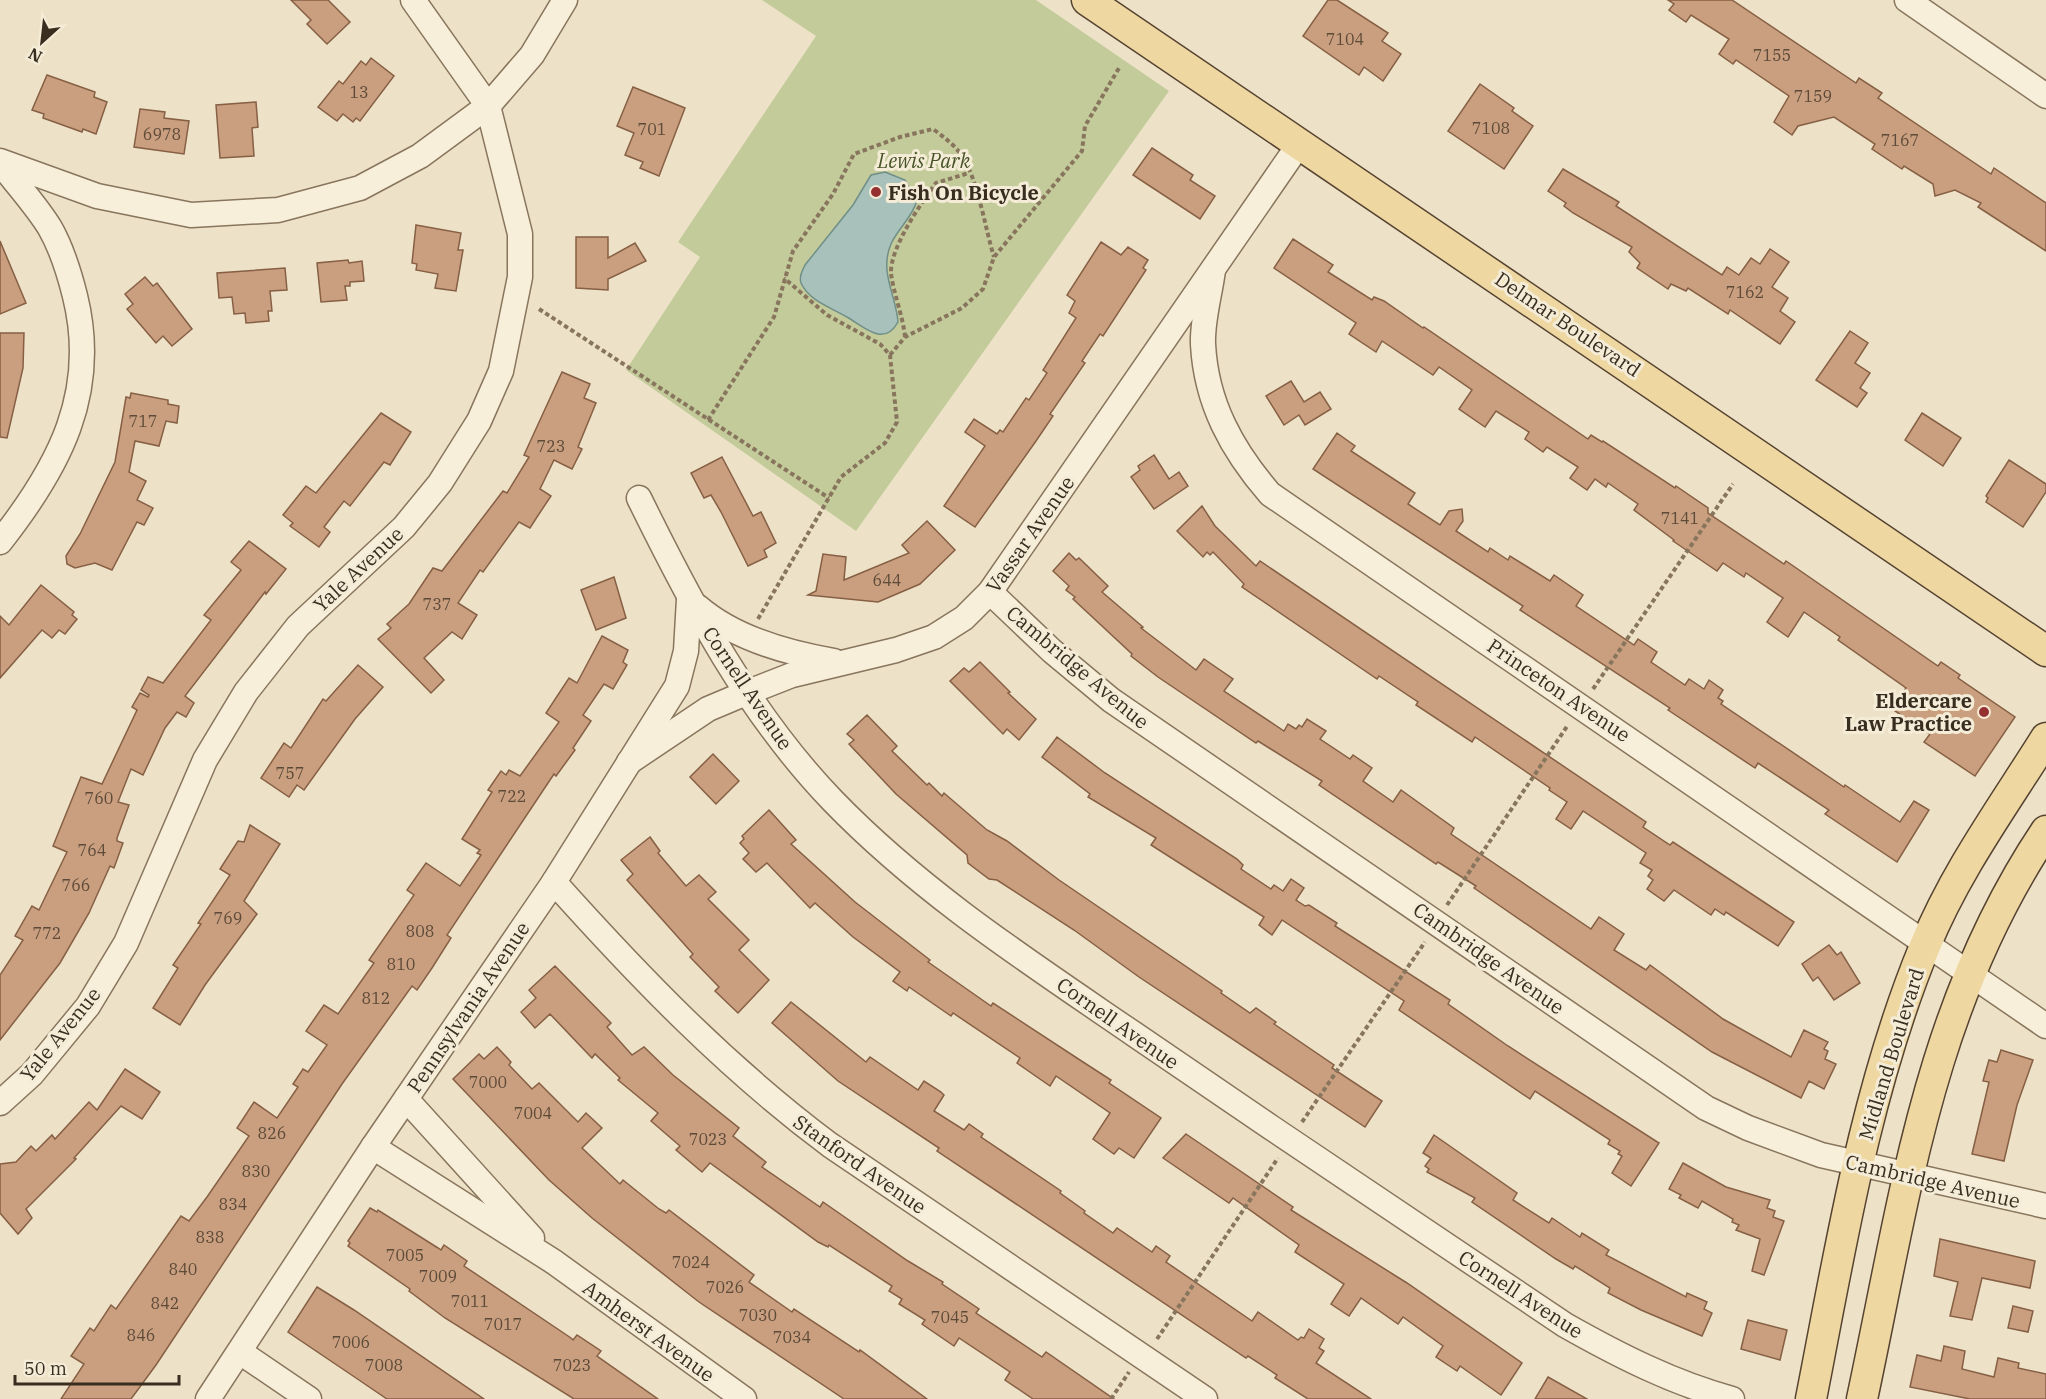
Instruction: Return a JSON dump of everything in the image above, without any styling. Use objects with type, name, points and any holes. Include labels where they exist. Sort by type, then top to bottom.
[{"type":"main road","name":"Delmar Boulevard","points":[[1087,0],[2046,651]]},
{"type":"main road","name":"Midland Boulevard","points":[[1811,1399],[1858,1165],[1895,1026],[1925,944],[1960,876],[2046,738]]},
{"type":"main road","points":[[1862,1399],[1930,1083],[1969,973],[2001,905],[2042,845]]},
{"type":"street","points":[[413,0],[488,106]]},
{"type":"street","points":[[0,161],[97,196],[191,215],[278,210],[360,188],[420,156],[488,106],[532,55],[565,0]]},
{"type":"street","points":[[1906,0],[2046,96]]},
{"type":"street","name":"Yale Avenue","points":[[0,1103],[32,1074],[88,1006],[126,942],[205,760],[246,692],[298,626],[404,526],[440,483],[479,421],[501,371],[520,277],[520,234],[488,106]]},
{"type":"street","name":"Vassar Avenue","points":[[629,762],[708,708],[792,675],[896,650],[934,637],[964,618],[990,592],[1300,143]]},
{"type":"street","points":[[0,161],[50,228],[68,267],[83,327],[81,390],[62,448],[27,507],[0,542]]},
{"type":"street","name":"Princeton Avenue","points":[[1213,270],[1203,343],[1210,392],[1223,428],[1245,465],[1270,494],[2046,1026]]},
{"type":"street","name":"Cornell Avenue","points":[[639,498],[689,599],[746,693],[786,747],[832,800],[935,894],[1289,1141],[1565,1325],[1605,1348],[1656,1371],[1732,1399]]},
{"type":"street","name":"Cambridge Avenue","points":[[990,592],[1111,700],[1438,922],[1679,1091],[1748,1128],[1821,1155],[2046,1206]]},
{"type":"street","points":[[689,599],[709,616],[750,636],[797,655],[839,662]]},
{"type":"street","name":"Pennsylvania Avenue","points":[[208,1399],[373,1147],[554,882],[677,686],[686,651],[689,599]]},
{"type":"street","name":"Stanford Avenue","points":[[554,882],[666,1004],[774,1103],[840,1152],[1205,1399]]},
{"type":"street","name":"Amherst Avenue","points":[[406,1099],[554,1262]]},
{"type":"street","name":"Amherst Avenue","points":[[373,1147],[554,1262],[744,1399]]},
{"type":"street","points":[[240,1352],[309,1399]]},
{"type":"path","points":[[890,355],[906,337],[962,308],[983,289],[994,257],[1082,151],[1085,126],[1119,68]]},
{"type":"path","points":[[708,420],[774,317],[793,250],[833,194],[854,154],[900,137],[933,129],[949,140],[962,156],[969,173],[994,257]]},
{"type":"path","points":[[906,337],[903,313],[891,272],[899,240],[936,183],[969,173]]},
{"type":"path","points":[[750,636],[841,477],[885,443],[897,422],[890,355],[880,344],[827,315],[784,278]]},
{"type":"path","points":[[539,309],[830,498]]},
{"type":"green space","name":"Lewis Park","points":[[762,0],[1036,0],[1169,91],[856,531],[626,370],[700,257],[678,242],[816,36]]},
{"type":"water","points":[[885,172],[905,180],[917,200],[912,212],[894,238],[888,254],[887,274],[898,322],[892,330],[880,334],[873,333],[809,295],[800,278],[805,265],[853,205],[871,175]]},
{"type":"building","points":[[291,0],[328,0],[350,22],[327,44],[307,24],[311,20]]},
{"type":"building","points":[[1328,0],[1337,0],[1388,33],[1382,41],[1401,54],[1383,81],[1364,67],[1359,75],[1303,36]]},
{"type":"building","points":[[1668,0],[1732,0],[1856,83],[1859,78],[1882,93],[1878,98],[1991,174],[1994,168],[2046,203],[2046,251],[1978,207],[1981,203],[1955,190],[1935,196],[1933,184],[1904,166],[1902,169],[1872,149],[1875,144],[1834,117],[1798,126],[1792,135],[1774,122],[1789,96],[1736,60],[1733,64],[1719,54],[1729,39],[1691,15],[1686,22],[1669,10],[1674,4]]},
{"type":"building","points":[[371,58],[394,76],[360,121],[356,118],[353,122],[343,114],[337,121],[318,107],[339,81],[343,84],[361,61],[366,65]]},
{"type":"building","points":[[47,75],[95,92],[94,97],[107,102],[96,134],[83,129],[82,132],[43,118],[44,114],[32,110]]},
{"type":"building","points":[[1480,84],[1514,108],[1512,111],[1533,126],[1504,169],[1448,131]]},
{"type":"building","points":[[633,87],[685,108],[659,176],[640,168],[643,162],[625,155],[634,133],[617,126]]},
{"type":"building","points":[[256,102],[258,127],[252,128],[254,156],[220,158],[216,105]]},
{"type":"building","points":[[140,109],[165,112],[164,118],[189,121],[184,154],[134,147]]},
{"type":"building","points":[[1152,148],[1193,175],[1190,180],[1215,196],[1200,219],[1133,175]]},
{"type":"building","points":[[1563,169],[1619,202],[1616,206],[1722,275],[1727,267],[1739,275],[1751,258],[1760,264],[1770,249],[1789,262],[1772,287],[1788,298],[1780,311],[1795,322],[1780,344],[1730,310],[1728,314],[1688,288],[1686,291],[1671,284],[1668,289],[1637,268],[1640,263],[1629,252],[1632,247],[1573,213],[1564,206],[1566,203],[1548,191]]},
{"type":"building","points":[[416,225],[461,233],[458,250],[463,250],[456,291],[435,288],[438,274],[416,270],[417,264],[412,263]]},
{"type":"building","points":[[576,237],[608,237],[608,258],[635,243],[646,261],[608,279],[608,290],[576,288]]},
{"type":"building","points":[[1293,239],[1333,265],[1328,272],[1372,300],[1374,297],[1384,301],[1588,439],[1591,435],[1603,441],[1675,488],[1676,486],[1708,508],[1708,513],[1784,564],[1786,561],[1938,666],[1941,662],[1960,675],[1958,678],[2015,717],[1975,776],[1924,742],[1930,734],[1892,709],[1906,688],[1838,640],[1840,637],[1804,612],[1788,637],[1767,622],[1783,598],[1746,573],[1744,577],[1723,563],[1717,571],[1673,541],[1634,510],[1638,504],[1608,483],[1606,487],[1595,479],[1587,490],[1570,478],[1578,467],[1547,447],[1543,452],[1525,439],[1529,432],[1496,411],[1485,427],[1459,409],[1472,390],[1439,367],[1433,375],[1382,341],[1376,352],[1349,334],[1356,323],[1274,268]]},
{"type":"building","points":[[0,241],[26,303],[0,314]]},
{"type":"building","points":[[1101,242],[1121,255],[1128,247],[1148,260],[1143,268],[1146,270],[1103,336],[1100,334],[1082,361],[1085,363],[1050,414],[1053,416],[975,527],[944,506],[985,446],[965,432],[974,419],[997,434],[1000,430],[1003,432],[1026,398],[1029,400],[1047,373],[1043,370],[1076,318],[1069,313],[1075,301],[1067,295]]},
{"type":"building","points":[[348,260],[349,263],[362,261],[364,281],[350,282],[350,286],[345,286],[347,300],[321,302],[317,263]]},
{"type":"building","points":[[285,268],[287,290],[270,291],[272,311],[268,311],[269,321],[246,323],[245,313],[234,314],[232,297],[219,298],[217,273]]},
{"type":"building","points":[[145,277],[153,286],[157,283],[192,329],[172,346],[163,336],[156,343],[127,309],[133,304],[125,294]]},
{"type":"building","points":[[1850,331],[1868,343],[1855,363],[1870,373],[1860,388],[1867,393],[1857,407],[1816,380]]},
{"type":"building","points":[[0,333],[24,333],[23,368],[7,438],[0,437]]},
{"type":"building","points":[[562,372],[590,384],[584,398],[596,403],[578,447],[582,449],[572,469],[554,460],[540,489],[551,496],[530,528],[519,522],[483,572],[480,570],[458,603],[477,615],[462,639],[452,632],[424,658],[444,680],[431,693],[378,639],[391,628],[387,624],[409,604],[433,568],[442,571],[503,491],[507,493],[529,457],[524,455]]},
{"type":"building","points":[[1291,381],[1304,402],[1320,392],[1331,409],[1305,425],[1299,415],[1284,425],[1266,396]]},
{"type":"building","points":[[131,393],[168,400],[168,404],[179,406],[177,423],[166,421],[159,446],[135,441],[129,472],[146,481],[137,500],[153,508],[144,525],[137,522],[112,570],[95,563],[75,568],[67,564],[66,556],[80,534],[115,462],[126,397],[130,398]]},
{"type":"building","points":[[381,413],[411,432],[390,465],[384,462],[350,506],[344,501],[324,527],[330,532],[319,547],[290,526],[293,523],[283,515],[306,486],[316,493]]},
{"type":"building","points":[[1922,413],[1961,438],[1943,466],[1905,440]]},
{"type":"building","points":[[1337,433],[1355,446],[1351,451],[1415,493],[1408,504],[1440,525],[1449,511],[1462,509],[1463,521],[1456,531],[1488,552],[1490,548],[1508,560],[1510,556],[1550,581],[1554,575],[1583,595],[1576,606],[1634,645],[1638,639],[1657,652],[1651,662],[1685,685],[1689,679],[1704,689],[1709,680],[1723,690],[1718,698],[1723,701],[1721,704],[1844,787],[1845,785],[1900,822],[1914,801],[1929,810],[1897,862],[1825,814],[1829,810],[1758,763],[1755,768],[1668,710],[1670,708],[1520,610],[1523,606],[1313,469]]},
{"type":"building","points":[[1154,455],[1169,479],[1179,472],[1188,486],[1154,509],[1131,477],[1140,470],[1138,466]]},
{"type":"building","points":[[722,457],[753,516],[761,512],[776,543],[764,550],[767,557],[748,566],[711,495],[704,498],[691,473]]},
{"type":"building","points":[[2009,460],[2046,484],[2046,492],[2023,527],[1986,502],[1988,498],[1986,496]]},
{"type":"building","points":[[1202,506],[1215,526],[1256,566],[1260,561],[1646,822],[1643,827],[1670,845],[1673,842],[1794,922],[1778,946],[1726,912],[1724,915],[1715,909],[1711,915],[1674,890],[1664,901],[1647,889],[1653,880],[1648,876],[1652,870],[1640,863],[1646,853],[1583,811],[1571,829],[1556,819],[1567,802],[1549,790],[1550,788],[1475,737],[1472,742],[1416,705],[1418,702],[1379,676],[1377,679],[1242,587],[1244,584],[1213,552],[1210,555],[1207,552],[1203,557],[1177,531]]},
{"type":"building","points":[[927,521],[955,550],[920,584],[878,602],[808,595],[816,591],[823,554],[846,557],[844,580],[909,553],[902,545]]},
{"type":"building","points":[[249,541],[286,569],[266,594],[265,592],[185,696],[194,703],[186,717],[177,712],[165,728],[143,775],[131,769],[118,802],[129,805],[117,838],[117,841],[123,843],[114,868],[110,866],[89,913],[60,963],[0,1040],[0,975],[23,940],[15,936],[32,906],[39,910],[67,852],[53,846],[81,777],[102,784],[137,710],[132,707],[140,693],[148,697],[149,695],[141,690],[148,677],[163,683],[211,620],[204,615],[241,570],[231,562]]},
{"type":"building","points":[[1069,553],[1076,560],[1079,558],[1108,586],[1102,592],[1143,627],[1141,628],[1196,670],[1204,659],[1233,679],[1224,691],[1284,731],[1288,724],[1296,729],[1299,725],[1302,727],[1307,719],[1326,731],[1320,739],[1350,759],[1353,755],[1372,768],[1363,781],[1393,802],[1401,790],[1454,828],[1451,834],[1591,929],[1599,917],[1624,934],[1614,950],[1646,970],[1650,965],[1723,1019],[1791,1057],[1804,1030],[1828,1042],[1824,1049],[1828,1051],[1825,1059],[1836,1064],[1824,1089],[1809,1081],[1801,1098],[1712,1052],[1474,888],[1476,886],[1438,862],[1436,864],[1319,785],[1322,781],[1258,741],[1256,743],[1158,677],[1131,656],[1132,654],[1066,590],[1069,586],[1053,571]]},
{"type":"building","points":[[614,577],[626,618],[596,630],[581,590]]},
{"type":"building","points":[[41,585],[74,612],[72,615],[77,619],[65,634],[59,630],[52,638],[42,630],[0,678],[0,616],[9,625]]},
{"type":"building","points":[[602,636],[628,650],[623,662],[627,665],[613,689],[604,684],[583,715],[591,721],[573,748],[575,750],[556,776],[554,774],[447,935],[451,938],[432,968],[417,990],[412,986],[342,1084],[156,1365],[131,1399],[61,1399],[84,1364],[71,1356],[90,1328],[94,1331],[111,1305],[116,1309],[181,1216],[189,1221],[207,1197],[249,1136],[237,1128],[254,1102],[277,1118],[298,1087],[293,1084],[303,1069],[308,1072],[327,1045],[306,1031],[324,1005],[338,1014],[374,963],[369,960],[414,895],[407,890],[426,863],[460,886],[481,855],[477,853],[480,850],[462,839],[492,792],[488,790],[501,771],[506,775],[509,770],[520,776],[559,722],[546,713],[569,678],[577,683]]},
{"type":"building","points":[[980,662],[1036,719],[1019,740],[1007,729],[1003,734],[950,681],[964,668],[969,672]]},
{"type":"building","points":[[358,665],[383,687],[355,719],[304,790],[297,785],[289,797],[261,778],[284,743],[291,748],[323,699],[326,701]]},
{"type":"building","points":[[867,715],[897,746],[892,751],[927,785],[929,783],[942,796],[944,793],[987,830],[1007,841],[1250,1013],[1256,1008],[1276,1022],[1274,1024],[1334,1065],[1332,1068],[1382,1101],[1365,1127],[1139,977],[1074,930],[997,880],[989,879],[968,863],[967,855],[896,794],[849,744],[854,740],[847,734]]},
{"type":"building","points":[[1057,737],[1105,773],[1237,859],[1243,865],[1241,869],[1271,889],[1274,885],[1283,891],[1291,879],[1304,888],[1296,900],[1305,906],[1309,905],[1337,923],[1335,926],[1450,1000],[1448,1004],[1508,1046],[1659,1143],[1631,1186],[1612,1173],[1622,1156],[1618,1154],[1620,1151],[1608,1144],[1610,1140],[1535,1091],[1530,1099],[1399,1010],[1404,1001],[1282,920],[1272,935],[1259,925],[1264,917],[1151,845],[1156,838],[1088,797],[1090,794],[1042,757]]},
{"type":"building","points":[[713,754],[739,781],[716,804],[690,777]]},
{"type":"building","points":[[769,810],[796,840],[791,844],[855,902],[930,960],[928,962],[991,1006],[993,1003],[1111,1080],[1109,1083],[1161,1118],[1134,1158],[1119,1148],[1114,1154],[1093,1139],[1110,1113],[1056,1076],[1050,1086],[1017,1063],[1020,1058],[953,1013],[951,1016],[909,987],[907,991],[893,981],[900,972],[853,937],[815,903],[810,908],[767,863],[756,872],[743,859],[749,853],[740,843],[744,839],[742,836]]},
{"type":"building","points":[[250,825],[280,844],[244,901],[257,914],[205,985],[180,1025],[153,1008],[178,968],[173,965],[230,875],[220,869],[238,841],[244,842]]},
{"type":"building","points":[[650,837],[660,851],[658,853],[686,886],[699,875],[716,892],[708,899],[749,940],[739,950],[769,980],[738,1013],[715,991],[719,987],[690,957],[693,954],[627,880],[633,874],[621,860]]},
{"type":"building","points":[[1829,945],[1837,955],[1841,952],[1860,983],[1834,1000],[1818,977],[1813,981],[1802,964]]},
{"type":"building","points":[[555,966],[611,1023],[607,1027],[632,1055],[644,1047],[673,1075],[739,1128],[733,1136],[766,1162],[762,1167],[820,1207],[823,1202],[908,1261],[943,1282],[942,1284],[979,1309],[976,1313],[1042,1357],[1046,1352],[1114,1399],[1033,1399],[1005,1380],[1010,1372],[959,1338],[954,1346],[922,1324],[925,1320],[899,1304],[902,1299],[889,1291],[892,1286],[829,1245],[828,1247],[818,1242],[710,1163],[702,1172],[676,1150],[680,1146],[651,1121],[658,1113],[618,1080],[620,1078],[595,1054],[592,1058],[550,1014],[535,1028],[521,1012],[536,998],[529,990]]},
{"type":"building","points":[[791,1002],[866,1062],[870,1057],[918,1090],[924,1081],[941,1092],[944,1095],[934,1111],[964,1130],[969,1124],[983,1134],[981,1137],[1061,1191],[1060,1193],[1085,1211],[1084,1213],[1113,1233],[1117,1228],[1152,1252],[1156,1246],[1170,1256],[1166,1262],[1252,1321],[1258,1312],[1298,1340],[1301,1337],[1304,1338],[1309,1329],[1324,1339],[1319,1348],[1324,1351],[1316,1363],[1371,1399],[1308,1399],[1275,1378],[1277,1375],[1248,1356],[1246,1358],[937,1151],[939,1148],[838,1081],[772,1023]]},
{"type":"building","points":[[497,1047],[511,1062],[509,1065],[532,1089],[539,1083],[578,1122],[586,1113],[602,1128],[582,1148],[620,1184],[623,1180],[659,1209],[666,1213],[669,1210],[754,1275],[749,1282],[792,1312],[794,1309],[859,1352],[860,1350],[927,1399],[844,1399],[699,1302],[592,1218],[549,1180],[453,1079],[479,1054],[484,1059]]},
{"type":"building","points":[[2001,1050],[2033,1060],[2017,1105],[2004,1161],[1972,1154],[1989,1082],[1983,1081],[1989,1060],[1997,1062]]},
{"type":"building","points":[[125,1069],[160,1092],[142,1119],[121,1106],[74,1158],[76,1159],[26,1209],[32,1218],[18,1234],[0,1213],[0,1164],[16,1162],[31,1146],[36,1151],[52,1135],[55,1139],[89,1102],[97,1110]]},
{"type":"building","points":[[1186,1134],[1293,1207],[1291,1210],[1407,1283],[1522,1363],[1501,1395],[1460,1366],[1457,1371],[1436,1357],[1443,1346],[1403,1317],[1398,1324],[1361,1298],[1349,1316],[1331,1304],[1344,1284],[1295,1252],[1299,1245],[1233,1198],[1229,1203],[1163,1158]]},
{"type":"building","points":[[1434,1135],[1517,1193],[1513,1200],[1549,1223],[1552,1218],[1580,1237],[1582,1233],[1609,1250],[1606,1255],[1686,1297],[1687,1293],[1707,1302],[1704,1309],[1712,1313],[1702,1336],[1608,1293],[1610,1288],[1575,1266],[1573,1269],[1556,1259],[1472,1202],[1475,1198],[1427,1172],[1429,1169],[1425,1166],[1431,1158],[1423,1153]]},
{"type":"building","points":[[1683,1163],[1726,1187],[1770,1200],[1767,1208],[1775,1211],[1773,1217],[1784,1221],[1764,1275],[1752,1271],[1760,1239],[1736,1230],[1739,1225],[1732,1222],[1733,1219],[1702,1201],[1698,1208],[1679,1198],[1681,1195],[1669,1189]]},
{"type":"building","points":[[370,1208],[377,1212],[378,1210],[441,1250],[444,1245],[467,1261],[464,1266],[573,1340],[577,1335],[601,1351],[597,1356],[658,1399],[574,1399],[445,1318],[409,1291],[410,1289],[348,1246],[350,1243],[348,1241]]},
{"type":"building","points":[[1940,1239],[2035,1261],[2030,1288],[1982,1278],[1972,1320],[1950,1316],[1958,1282],[1934,1276]]},
{"type":"building","points":[[317,1287],[484,1399],[387,1399],[288,1332]]},
{"type":"building","points":[[2013,1306],[2033,1311],[2028,1332],[2008,1328]]},
{"type":"building","points":[[1748,1320],[1787,1330],[1780,1360],[1741,1349]]},
{"type":"building","points":[[1944,1346],[1965,1351],[1962,1369],[1994,1377],[1998,1358],[2019,1363],[2018,1368],[2046,1374],[2046,1399],[1970,1399],[1910,1387],[1917,1355],[1941,1361]]},
{"type":"building","points":[[1548,1377],[1587,1399],[1535,1399]]},
{"type":"place","name":"Fish On Bicycle","points":[[876,192]]},
{"type":"place","name":"Eldercare Law Practice","points":[[1984,712]]}]
